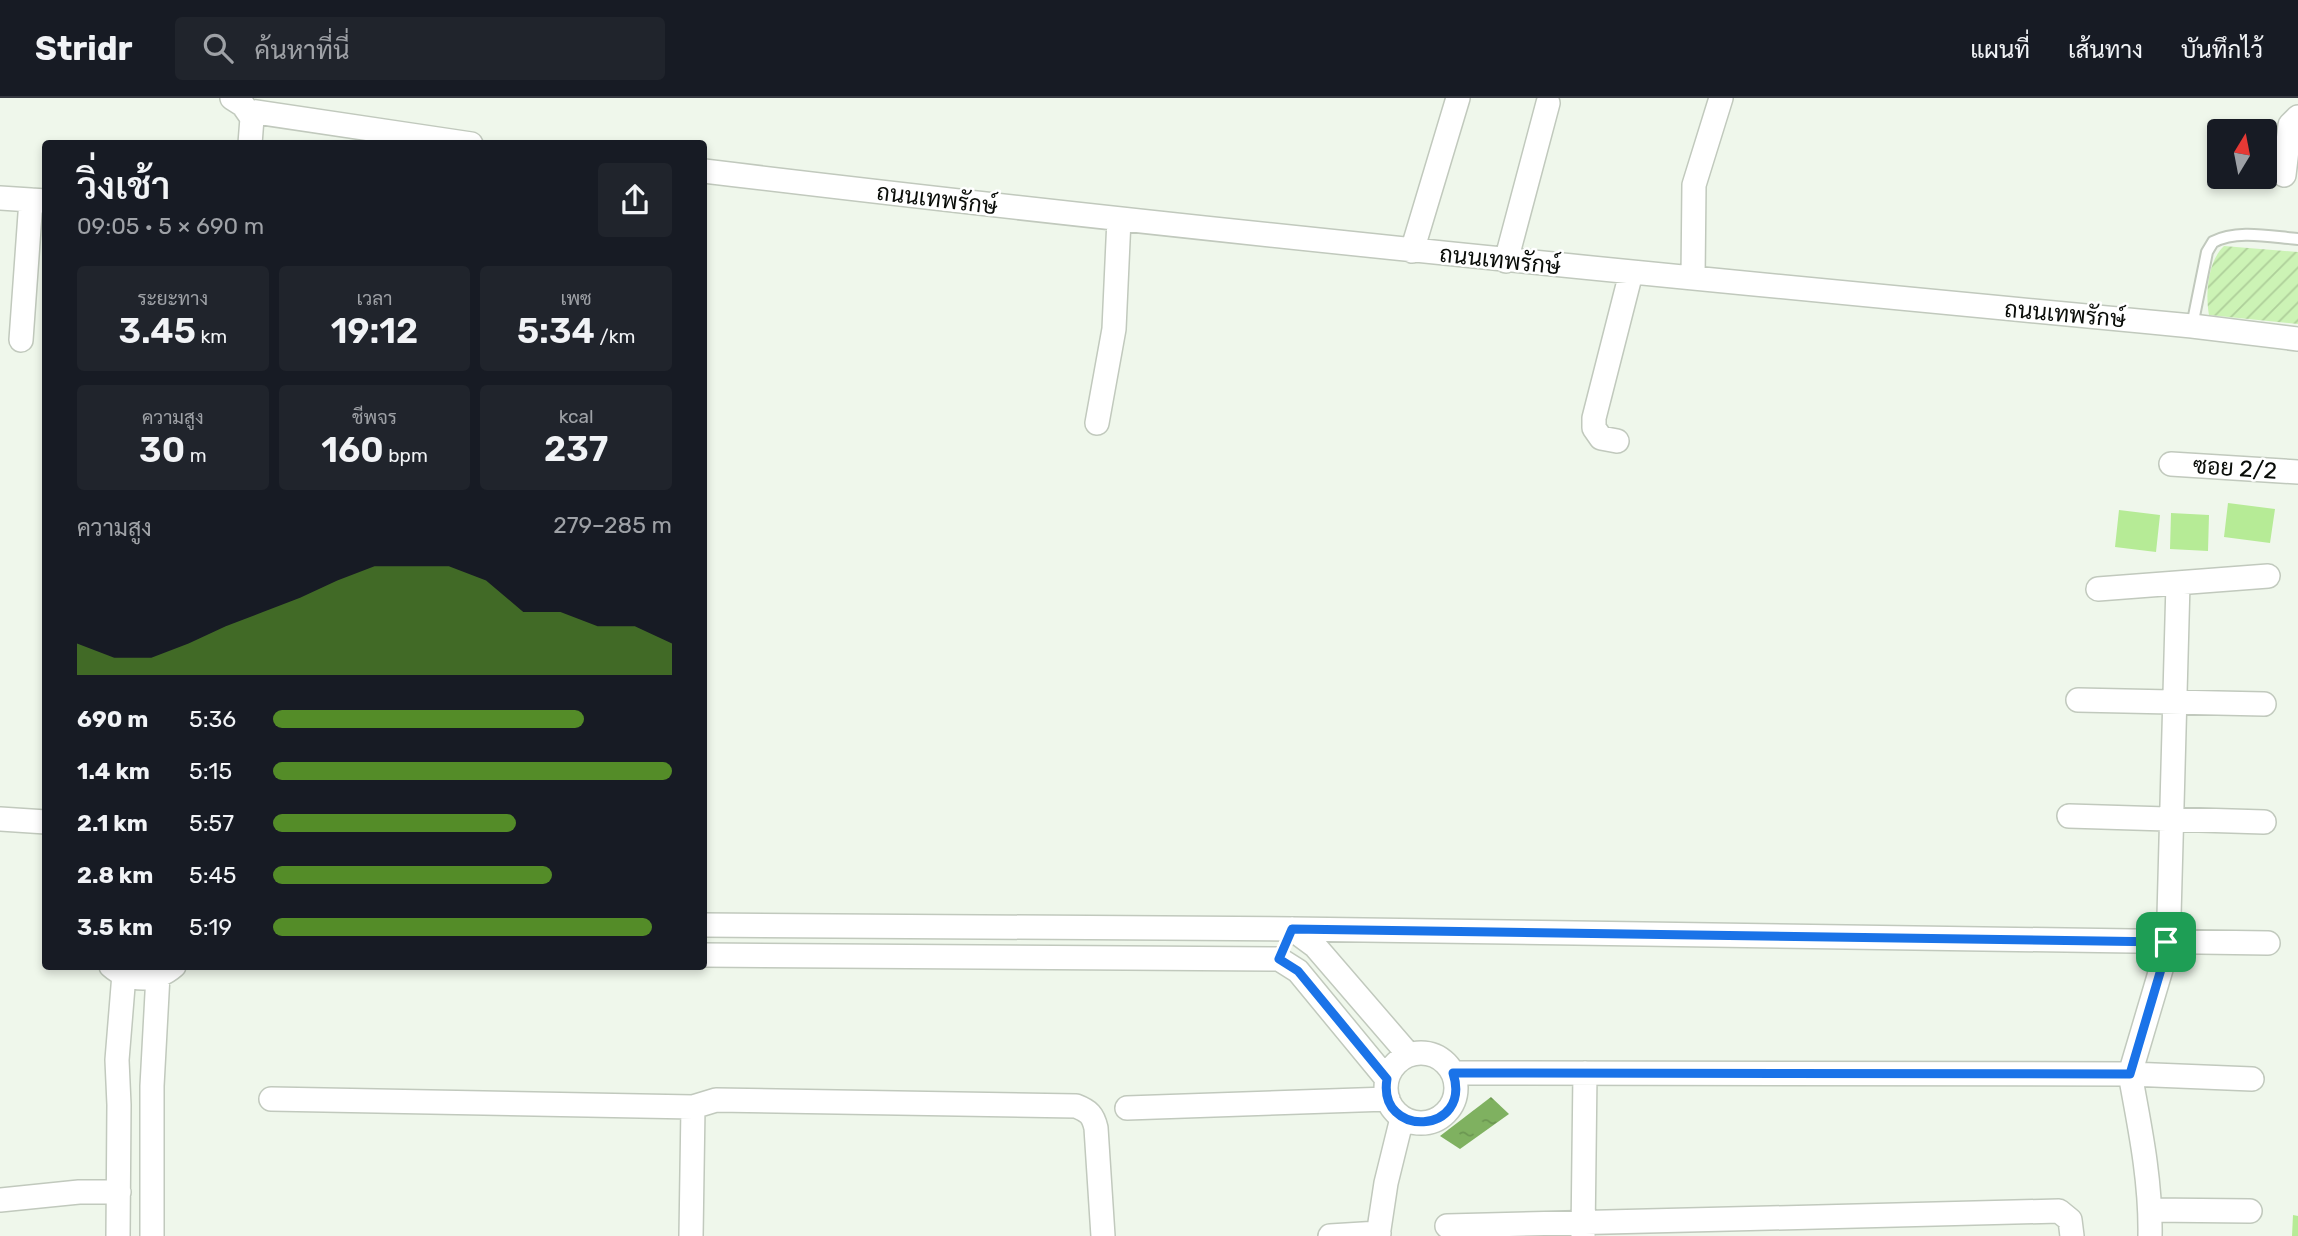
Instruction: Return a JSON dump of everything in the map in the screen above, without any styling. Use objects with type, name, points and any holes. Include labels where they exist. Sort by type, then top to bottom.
[{"type":"street","points":[[1412,251],[1458,98]]},
{"type":"street","points":[[1693,278],[1693,185],[1721,98]]},
{"type":"street","points":[[1506,261],[1548,103]]},
{"type":"street","points":[[251,140],[254,105],[449,140]]},
{"type":"street","points":[[2284,175],[2290,125],[2298,117]]},
{"type":"street","name":"ถนนเทพรักษ์","points":[[707,171],[1506,261],[2192,326],[2298,339]]},
{"type":"street","points":[[0,198],[38,201],[21,340]]},
{"type":"street","points":[[1097,423],[1114,329],[1119,219]]},
{"type":"street","points":[[1617,441],[1601,438],[1594,428],[1594,418],[1631,273]]},
{"type":"street","name":"ซอย 2/2","points":[[2171,464],[2298,472]]},
{"type":"street","points":[[2098,589],[2268,576]]},
{"type":"street","points":[[2150,1236],[2143,1144],[2130,1074],[2162,966],[2169,916],[2178,583]]},
{"type":"street","points":[[2078,700],[2264,704]]},
{"type":"street","points":[[2069,816],[2264,822]]},
{"type":"street","points":[[0,819],[42,822]]},
{"type":"street","points":[[707,925],[1292,929],[2268,943]]},
{"type":"street","points":[[1279,959],[1292,929]]},
{"type":"street","points":[[1292,929],[1315,946],[1409,1055]]},
{"type":"street","points":[[707,955],[1279,959],[1298,971],[1387,1089],[1393,1110],[1402,1118],[1425,1123],[1436,1120],[1445,1114],[1456,1095],[1457,1083],[1447,1063],[1427,1053],[1409,1055],[1395,1065],[1387,1089]]},
{"type":"street","points":[[118,1236],[117,970],[133,978],[151,978],[166,970]]},
{"type":"street","points":[[152,1236],[152,1086],[166,970]]},
{"type":"street","points":[[1453,1073],[2130,1074],[2252,1079]]},
{"type":"street","points":[[1582,1230],[1585,1073]]},
{"type":"street","points":[[1128,1108],[1387,1089]]},
{"type":"street","points":[[271,1099],[693,1108],[716,1100],[1076,1106],[1087,1110],[1094,1117],[1103,1236]]},
{"type":"street","points":[[691,1236],[693,1108]]},
{"type":"street","points":[[1329,1236],[1378,1235],[1386,1182],[1402,1118]]},
{"type":"street","points":[[0,1200],[79,1192],[119,1192]]},
{"type":"street","points":[[2150,1210],[2250,1211]]},
{"type":"street","points":[[1447,1226],[1582,1230],[2059,1212],[2070,1220],[2072,1236]]},
{"type":"lane","points":[[2192,326],[2207,252],[2213,242],[2226,237],[2242,236],[2298,239]]},
{"type":"shaded area","points":[[2224,246],[2298,252],[2298,324],[2209,315],[2209,278],[2214,260]]},
{"type":"water","points":[[1491,1097],[1509,1114],[1460,1149],[1440,1136]]},
{"type":"building","points":[[2228,503],[2275,509],[2270,543],[2224,537]]},
{"type":"building","points":[[2119,510],[2160,515],[2156,552],[2115,547]]},
{"type":"building","points":[[2171,513],[2209,515],[2208,551],[2170,549]]},
{"type":"building","points":[[2293,1215],[2298,1216],[2298,1236],[2292,1236]]},
{"type":"route","points":[[1292,929],[2166,942],[2162,966],[2130,1074],[1453,1073],[1457,1083],[1452,1105],[1436,1120],[1425,1123],[1402,1118],[1393,1110],[1388,1099],[1387,1079],[1298,971],[1279,959],[1292,929]]}]
